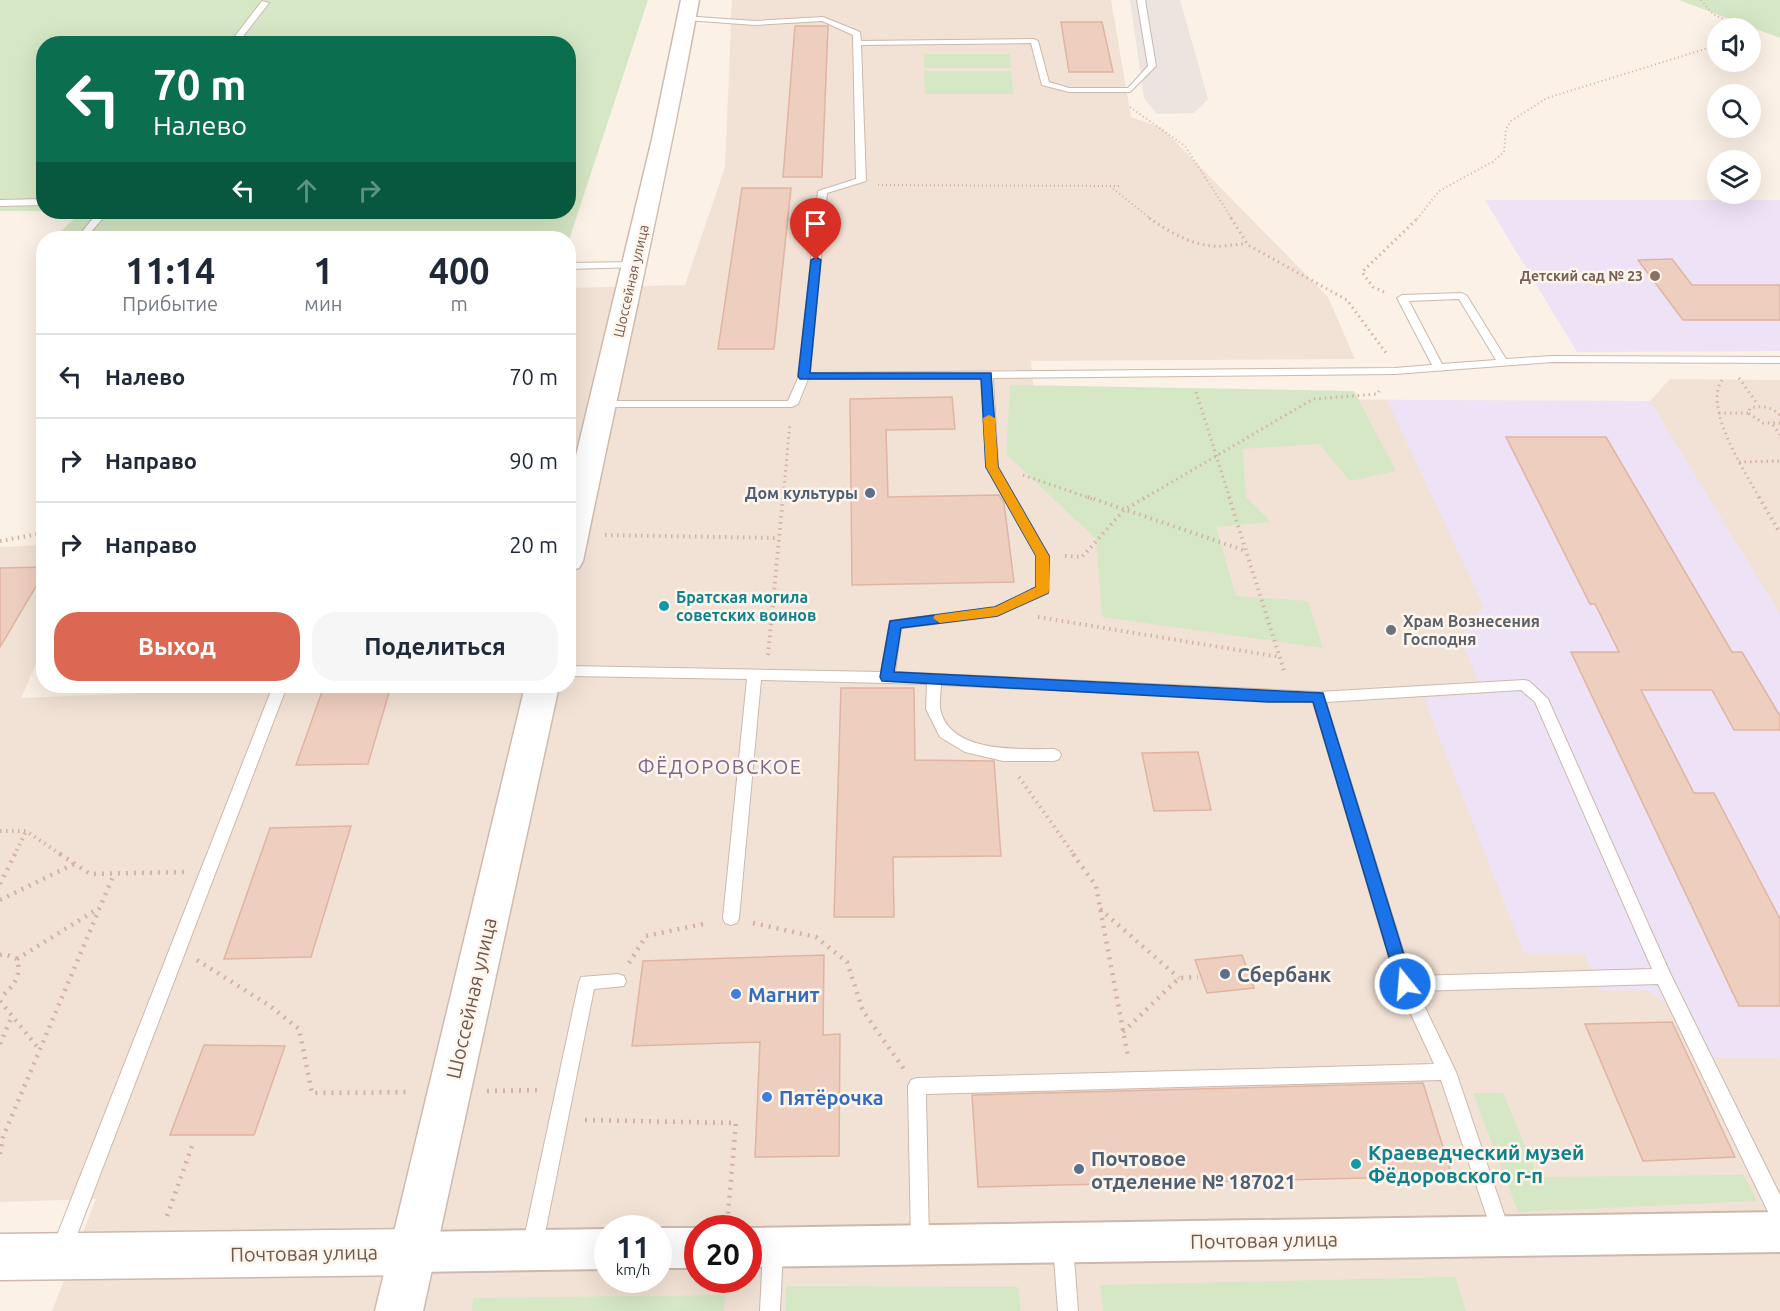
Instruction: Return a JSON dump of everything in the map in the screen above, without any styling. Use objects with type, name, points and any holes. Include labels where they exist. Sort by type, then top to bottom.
[{"type":"main road","name":"Шоссейная улица","points":[[576,517],[581,476],[635,265],[663,139],[688,9]]},
{"type":"main road","name":"Шоссейная улица","points":[[399,1311],[540,693]]},
{"type":"main road","name":"Почтовая улица","points":[[0,1257],[412,1252]]},
{"type":"street","name":"Почтовая улица","points":[[762,1247],[1780,1232]]},
{"type":"street","name":"Почтовая улица","points":[[412,1252],[594,1249]]},
{"type":"lane","points":[[857,43],[1034,41],[1045,82],[1069,90],[1130,90],[1152,66],[1141,0]]},
{"type":"lane","points":[[239,36],[265,3]]},
{"type":"lane","points":[[601,404],[792,404],[804,376],[823,191],[861,181],[857,34],[823,19],[755,23],[688,9]]},
{"type":"lane","points":[[0,203],[36,202]]},
{"type":"lane","points":[[87,231],[97,219]]},
{"type":"lane","points":[[576,266],[635,265]]},
{"type":"lane","points":[[1439,368],[1402,298],[1462,296],[1503,363]]},
{"type":"lane","points":[[804,376],[1397,371],[1552,359],[1780,360]]},
{"type":"lane","points":[[887,677],[895,624],[997,611],[1043,590],[1043,556],[992,467],[987,375]]},
{"type":"lane","points":[[576,671],[887,677],[1292,697],[1524,685],[1541,699],[1663,976],[1780,1215]]},
{"type":"lane","points":[[731,918],[760,676]]},
{"type":"lane","points":[[933,680],[933,710],[945,733],[970,748],[1003,755],[1054,755]]},
{"type":"lane","points":[[59,1257],[277,693]]},
{"type":"lane","points":[[1318,697],[1405,984],[1447,1072],[1502,1236]]},
{"type":"lane","points":[[1405,984],[1663,976]]},
{"type":"lane","points":[[532,1250],[587,982],[618,981]]},
{"type":"lane","points":[[920,1244],[917,1086],[1447,1072]]},
{"type":"lane","points":[[1062,1243],[1068,1311]]},
{"type":"lane","points":[[762,1254],[770,1311]]},
{"type":"path","points":[[1701,0],[1703,5],[1720,18]]},
{"type":"path","points":[[1402,298],[1373,287],[1362,272],[1410,227],[1439,191],[1494,161],[1504,152],[1506,129],[1511,121],[1547,98],[1707,48]]},
{"type":"path","points":[[1043,556],[1082,557],[1124,510],[1313,399],[1377,394],[1397,371],[1347,300],[1247,244],[1185,146],[1103,90]]},
{"type":"path","points":[[861,181],[882,186],[1120,186]]},
{"type":"path","points":[[1109,186],[1154,223],[1197,242],[1212,246],[1247,244]]},
{"type":"path","points":[[1727,360],[1758,405]]},
{"type":"path","points":[[1727,360],[1715,393],[1719,413],[1739,462],[1780,533]]},
{"type":"path","points":[[1191,373],[1292,697]]},
{"type":"path","points":[[760,676],[792,404]]},
{"type":"path","points":[[1748,413],[1750,408],[1758,405],[1768,407],[1780,415]]},
{"type":"path","points":[[1719,413],[1748,413],[1754,419],[1773,425],[1780,423]]},
{"type":"path","points":[[1773,425],[1780,435]]},
{"type":"path","points":[[1739,462],[1780,461]]},
{"type":"path","points":[[992,467],[1007,470],[1246,551]]},
{"type":"path","points":[[0,541],[36,534]]},
{"type":"path","points":[[576,534],[778,538]]},
{"type":"path","points":[[997,611],[1280,657]]},
{"type":"path","points":[[1003,755],[1096,886],[1133,1081]]},
{"type":"path","points":[[0,831],[26,831],[90,874],[210,871]]},
{"type":"path","points":[[0,884],[26,831]]},
{"type":"path","points":[[0,900],[74,864]]},
{"type":"path","points":[[0,1154],[2,1137],[114,874]]},
{"type":"path","points":[[17,959],[99,908]]},
{"type":"path","points":[[1100,908],[1179,978]]},
{"type":"path","points":[[618,981],[646,936],[731,918],[816,938],[847,962],[863,1011],[917,1086]]},
{"type":"path","points":[[180,949],[270,1006],[299,1029],[312,1093]]},
{"type":"path","points":[[0,955],[5,954],[17,959]]},
{"type":"path","points":[[17,959],[20,971],[13,986],[0,999],[40,1050]]},
{"type":"path","points":[[1124,1032],[1179,978],[1198,976]]},
{"type":"path","points":[[0,1044],[12,1016]]},
{"type":"path","points":[[559,1119],[736,1123],[728,1215]]},
{"type":"path","points":[[164,1223],[192,1146]]},
{"type":"shaded area","points":[[732,0],[1111,0],[1131,117],[1162,128],[1328,297],[1355,359],[1031,361],[1034,396],[1627,402],[1650,401],[1670,379],[1780,380],[1780,1311],[52,1311],[96,1199],[0,1202],[0,547],[36,545],[36,664],[21,698],[141,693],[576,693],[576,288],[685,285],[725,167]]},
{"type":"shaded area","points":[[1130,0],[1180,0],[1208,99],[1194,113],[1157,114],[1144,98]]},
{"type":"shaded area","name":"Детский сад № 23","points":[[1485,200],[1707,200],[1707,204],[1761,204],[1761,200],[1780,200],[1780,351],[1577,352]]},
{"type":"shaded area","points":[[1387,400],[1650,401],[1780,614],[1780,1057],[1696,1058],[1672,1008],[1647,990],[1601,991],[1584,953],[1524,953],[1424,698],[1484,694],[1460,638],[1484,607]]},
{"type":"green space","points":[[0,0],[648,0],[576,219],[576,36],[36,36],[36,211],[0,211]]},
{"type":"green space","points":[[1679,0],[1780,0],[1780,38],[1761,31],[1761,18],[1727,18]]},
{"type":"green space","points":[[924,54],[1010,54],[1011,68],[924,68]]},
{"type":"green space","points":[[924,71],[1011,71],[1014,94],[925,94]]},
{"type":"green space","points":[[74,219],[576,219],[572,231],[61,231]]},
{"type":"green space","points":[[1010,385],[1354,391],[1396,471],[1350,481],[1319,444],[1243,449],[1246,497],[1271,522],[1216,527],[1236,596],[1308,601],[1323,648],[1102,617],[1096,539],[1006,454]]},
{"type":"green space","points":[[1473,1093],[1503,1093],[1538,1177],[1744,1175],[1757,1201],[1518,1212]]},
{"type":"green space","points":[[1455,1277],[1466,1311],[1103,1311],[1100,1285]]},
{"type":"green space","points":[[786,1286],[1018,1287],[1021,1311],[785,1311]]},
{"type":"green space","points":[[725,1295],[724,1311],[472,1311],[473,1298]]},
{"type":"building","points":[[1061,22],[1102,22],[1113,72],[1069,72]]},
{"type":"building","points":[[795,26],[828,26],[822,177],[783,177]]},
{"type":"building","points":[[742,188],[791,188],[774,349],[718,349]]},
{"type":"building","points":[[1672,259],[1692,285],[1780,285],[1780,320],[1683,320],[1638,260]]},
{"type":"building","name":"Дом культуры","points":[[952,397],[955,429],[886,430],[888,497],[999,495],[1004,503],[1014,582],[852,585],[850,399]]},
{"type":"building","points":[[1506,437],[1606,437],[1732,652],[1742,652],[1780,716],[1780,730],[1734,730],[1712,690],[1641,690],[1694,793],[1714,793],[1780,919],[1780,1006],[1739,1006],[1571,652],[1619,652],[1595,604],[1590,604]]},
{"type":"building","points":[[36,567],[36,586],[0,647],[0,568]]},
{"type":"building","points":[[841,688],[914,688],[915,760],[994,761],[1001,856],[893,857],[894,917],[834,917]]},
{"type":"building","points":[[322,693],[389,693],[368,764],[296,765]]},
{"type":"building","points":[[1198,752],[1211,810],[1154,811],[1142,753]]},
{"type":"building","points":[[351,826],[311,957],[224,959],[270,828]]},
{"type":"building","points":[[824,955],[823,1035],[840,1034],[839,1156],[755,1157],[760,1042],[632,1046],[643,961]]},
{"type":"building","name":"Сбербанк","points":[[1242,955],[1254,988],[1207,993],[1195,960]]},
{"type":"building","points":[[1672,1022],[1735,1157],[1643,1161],[1585,1024]]},
{"type":"building","points":[[204,1045],[285,1046],[254,1135],[170,1135]]},
{"type":"building","points":[[1423,1083],[1452,1176],[978,1187],[972,1095]]},
{"type":"slow traffic","points":[[940,618],[997,611],[1043,590],[1043,556],[992,467],[989,418]]},
{"type":"place","name":"Детский сад № 23","points":[[1655,276]]},
{"type":"place","name":"Дом культуры","points":[[870,493]]},
{"type":"place","name":"Братская могила советских воинов","points":[[664,606]]},
{"type":"place","name":"Храм Вознесения Господня","points":[[1391,630]]},
{"type":"place","name":"Сбербанк","points":[[1225,974]]},
{"type":"place","name":"Магнит","points":[[736,994]]},
{"type":"place","name":"Пятёрочка","points":[[767,1097]]},
{"type":"place","name":"Краеведческий музей Фёдоровского г-п","points":[[1356,1164]]},
{"type":"place","name":"Почтовое отделение № 187021","points":[[1079,1169]]},
{"type":"district","name":"ФЁДОРОВСКОЕ","points":[[720,766]]},
{"type":"route","points":[[816,260],[804,376],[987,375],[992,467],[1043,556],[1043,590],[997,611],[895,624],[887,677],[1318,697],[1405,984]]}]
